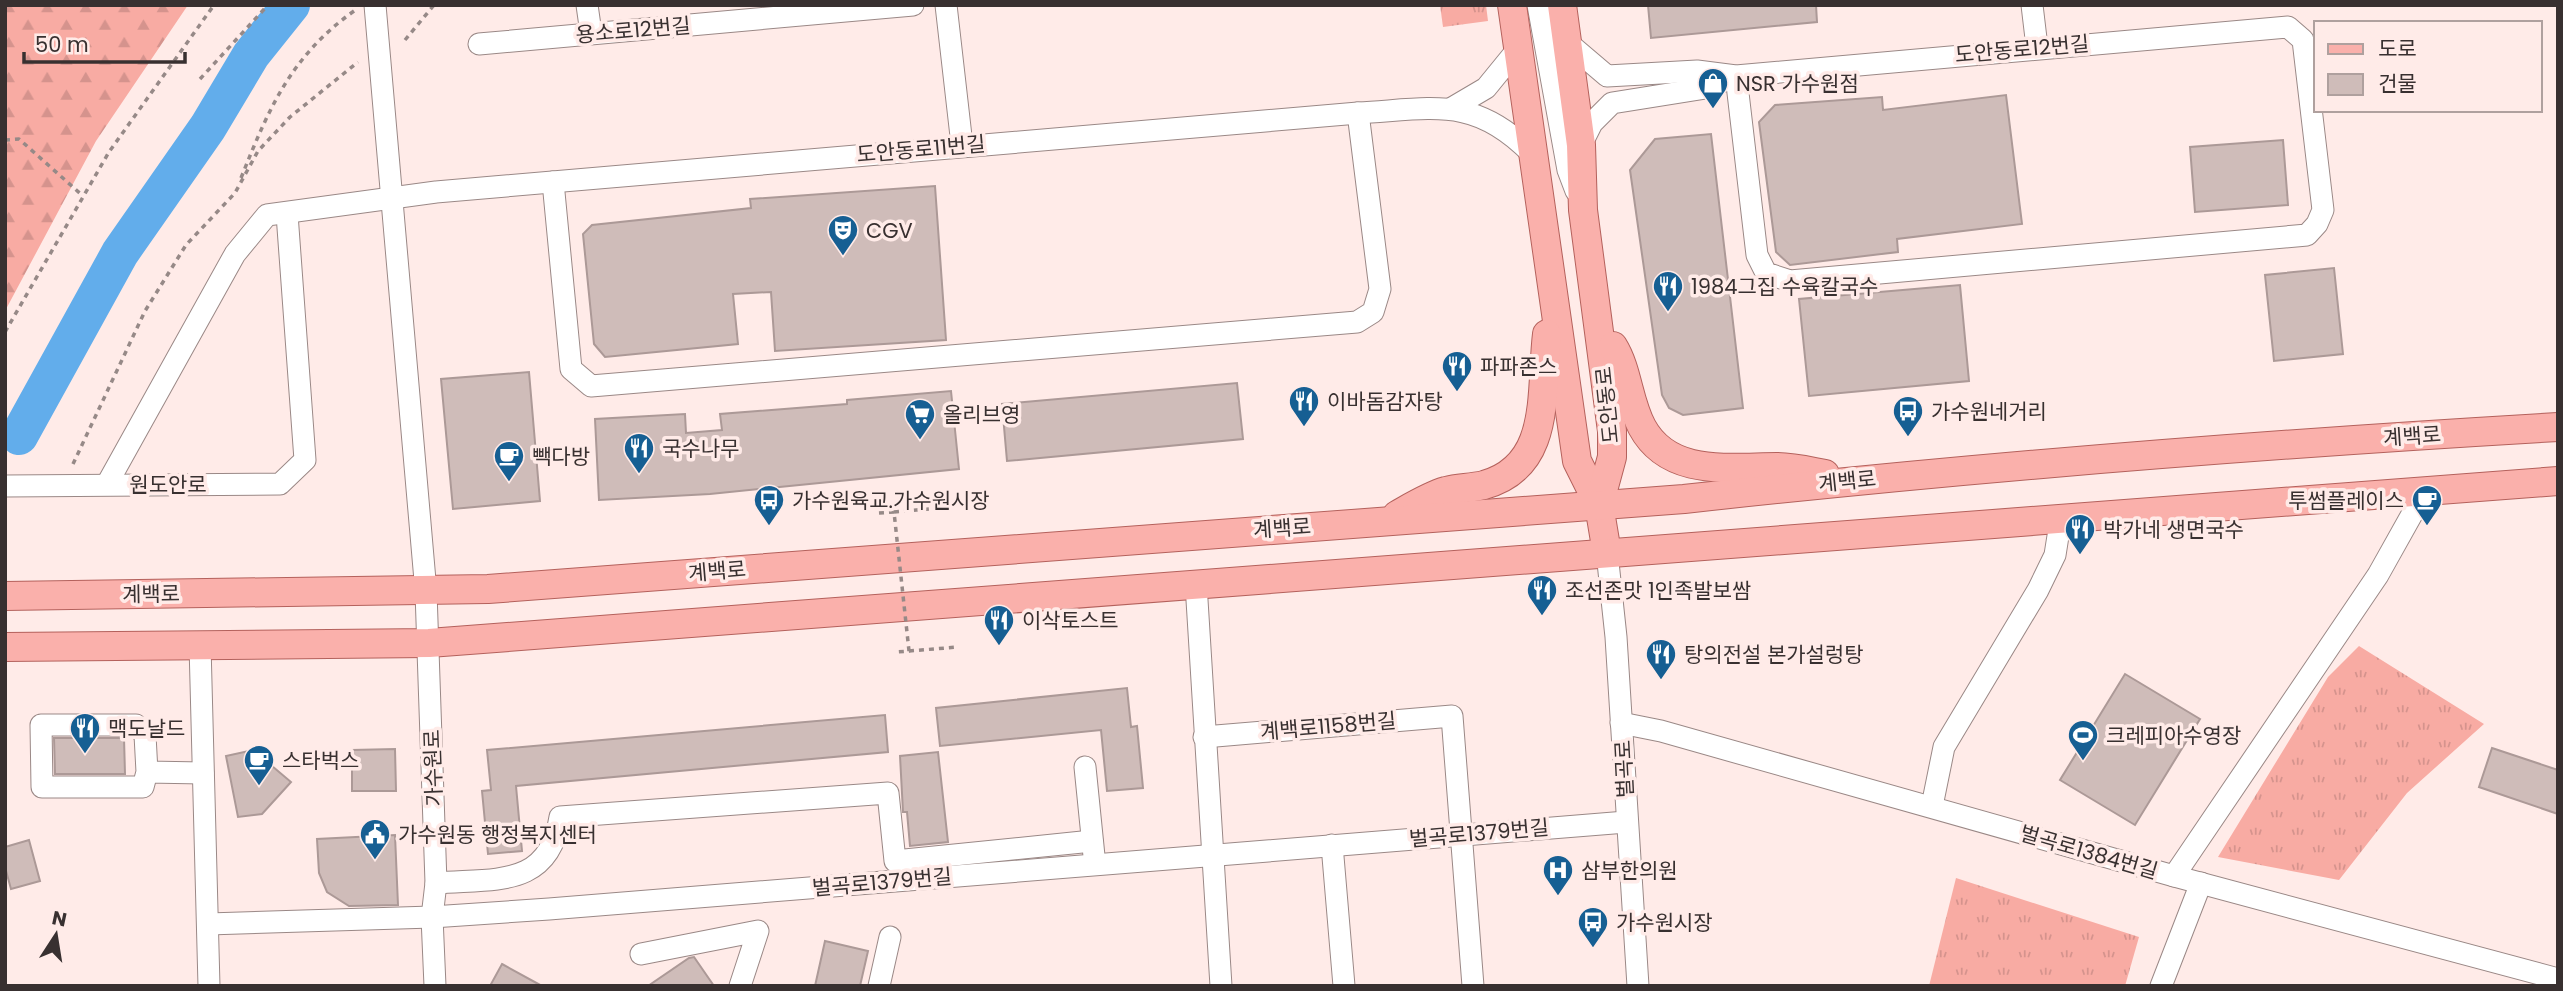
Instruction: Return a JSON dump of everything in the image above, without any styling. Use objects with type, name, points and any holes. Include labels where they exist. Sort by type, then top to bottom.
[{"type":"main road","name":"도안동로","points":[[1513,5],[1531,153],[1577,461],[1600,505]]},
{"type":"main road","name":"도안동로","points":[[1562,5],[1581,145],[1583,209],[1612,431],[1612,457],[1600,505]]},
{"type":"main road","points":[[1387,521],[1444,492],[1485,485],[1513,472],[1533,449],[1541,421],[1552,286]]},
{"type":"main road","points":[[1598,324],[1620,358],[1629,399],[1643,429],[1661,450],[1709,469],[1780,467],[1859,480]]},
{"type":"main road","name":"계백로","points":[[5,596],[426,592],[1600,505],[1859,480],[2391,437],[2558,427]]},
{"type":"main road","points":[[5,647],[429,643],[2558,481]]},
{"type":"main road","points":[[1600,505],[1607,552]]},
{"type":"street","points":[[375,5],[426,592]]},
{"type":"street","points":[[587,5],[591,33]]},
{"type":"street","name":"용소로12번길","points":[[478,44],[806,10],[913,5]]},
{"type":"street","points":[[946,5],[962,145]]},
{"type":"street","points":[[1538,5],[1568,170],[1583,209]]},
{"type":"street","points":[[2032,5],[2037,47]]},
{"type":"street","name":"도안동로12번길","points":[[2288,27],[2302,40],[2323,210],[2317,224],[2307,235],[1790,281],[1766,273],[1757,255],[1736,76],[2037,47],[2288,27]]},
{"type":"street","points":[[1567,42],[1607,76],[1698,71],[1736,76]]},
{"type":"street","points":[[1452,108],[1486,88],[1517,50]]},
{"type":"street","points":[[1581,145],[1592,124],[1612,103],[1706,88],[1736,76]]},
{"type":"street","points":[[1452,108],[1486,116],[1512,133],[1531,153]]},
{"type":"street","name":"도안동로11번길","points":[[392,198],[962,145],[1452,108]]},
{"type":"street","points":[[553,182],[572,369],[591,386],[1357,322],[1373,312],[1380,289],[1358,113]]},
{"type":"street","name":"원도안로","points":[[287,214],[305,460],[280,484],[107,484],[235,254],[267,215],[392,198]]},
{"type":"street","points":[[5,486],[107,484]]},
{"type":"street","points":[[2174,876],[2378,575],[2424,491]]},
{"type":"street","points":[[1932,806],[1944,747],[2038,590],[2055,555],[2061,517]]},
{"type":"street","name":"벌곡로","points":[[1607,552],[1638,986]]},
{"type":"street","points":[[1196,584],[1203,737],[1221,986]]},
{"type":"street","name":"가수원로","points":[[426,592],[436,883],[432,917],[435,986]]},
{"type":"street","points":[[200,645],[209,986]]},
{"type":"street","name":"계백로1158번길","points":[[1203,737],[1452,716],[1462,834]]},
{"type":"street","name":"벌곡로1384번길","points":[[1621,723],[1661,731],[2174,876],[2558,979]]},
{"type":"street","points":[[41,725],[136,725],[145,735],[147,772],[143,787],[42,787],[41,725]]},
{"type":"street","points":[[1084,767],[1095,865]]},
{"type":"street","points":[[147,772],[204,774]]},
{"type":"street","points":[[436,883],[524,875],[547,858],[558,835],[560,817],[888,793],[895,861],[1093,841]]},
{"type":"street","name":"벌곡로1379번길","points":[[208,924],[432,917],[1626,822]]},
{"type":"street","points":[[1462,834],[1472,986]]},
{"type":"street","points":[[1332,845],[1344,986]]},
{"type":"street","points":[[2161,986],[2201,883]]},
{"type":"street","points":[[641,954],[758,931],[740,986]]},
{"type":"street","points":[[879,986],[890,937]]},
{"type":"path","points":[[5,332],[83,196],[161,75],[214,5]]},
{"type":"path","points":[[200,79],[268,5]]},
{"type":"path","points":[[234,193],[260,130],[308,48],[361,5]]},
{"type":"path","points":[[405,40],[435,5]]},
{"type":"path","points":[[72,466],[145,311],[186,245],[234,193],[258,151],[290,117],[357,62]]},
{"type":"path","points":[[5,141],[19,139],[83,196]]},
{"type":"path","points":[[879,513],[929,509]]},
{"type":"path","points":[[894,512],[909,651]]},
{"type":"path","points":[[896,652],[958,647]]},
{"type":"green space","points":[[5,5],[188,5],[96,141],[5,311]]},
{"type":"green space","points":[[1440,5],[1486,5],[1488,21],[1443,27]]},
{"type":"green space","points":[[2359,646],[2484,724],[2407,793],[2339,880],[2218,857],[2328,677]]},
{"type":"green space","points":[[1956,878],[2139,937],[2125,986],[1929,986]]},
{"type":"building","points":[[1648,5],[1816,5],[1817,22],[1651,38]]},
{"type":"building","points":[[2006,95],[2022,224],[1897,239],[1898,252],[1790,265],[1776,252],[1759,122],[1775,105],[1882,97],[1883,110]]},
{"type":"building","points":[[1711,134],[1743,408],[1683,415],[1669,408],[1662,395],[1630,170],[1655,139]]},
{"type":"building","points":[[2283,140],[2288,205],[2195,212],[2190,147]]},
{"type":"building","points":[[935,186],[946,340],[775,351],[771,292],[733,294],[738,344],[605,357],[594,344],[583,234],[592,225],[751,208],[750,199]]},
{"type":"building","points":[[2334,268],[2343,354],[2274,361],[2265,275]]},
{"type":"building","points":[[1960,285],[1969,381],[1809,396],[1799,299]]},
{"type":"building","points":[[529,372],[540,501],[453,509],[441,379]]},
{"type":"building","points":[[1237,383],[1243,439],[1007,461],[1002,404]]},
{"type":"building","points":[[951,391],[959,469],[710,494],[599,500],[595,419],[685,414],[686,433],[722,430],[720,414],[847,404],[847,400]]},
{"type":"building","points":[[2125,674],[2200,719],[2135,825],[2060,780]]},
{"type":"building","points":[[1127,688],[1131,727],[1137,726],[1143,788],[1107,791],[1101,730],[940,746],[936,708]]},
{"type":"building","points":[[885,715],[888,752],[516,786],[522,851],[488,854],[482,791],[491,790],[487,750]]},
{"type":"building","name":"맥도날드","points":[[54,738],[124,738],[125,774],[55,774]]},
{"type":"building","points":[[2492,748],[2558,770],[2558,814],[2479,787]]},
{"type":"building","points":[[395,749],[396,791],[352,791],[352,750]]},
{"type":"building","name":"스타벅스","points":[[253,750],[291,782],[262,814],[238,817],[226,756]]},
{"type":"building","points":[[938,752],[948,842],[910,846],[907,812],[903,812],[900,756]]},
{"type":"building","points":[[395,835],[398,905],[349,906],[327,892],[319,873],[317,839]]},
{"type":"building","points":[[29,840],[40,881],[11,889],[5,867],[5,847]]},
{"type":"building","points":[[825,941],[868,951],[860,986],[815,986]]},
{"type":"building","points":[[694,957],[714,986],[648,986],[689,958]]},
{"type":"building","points":[[502,964],[542,986],[490,986]]},
{"type":"waterway","points":[[19,436],[120,253],[208,127],[251,55],[291,5]]},
{"type":"place","name":"NSR 가수원점","points":[[1713,110]]},
{"type":"place","name":"CGV","points":[[843,257]]},
{"type":"place","name":"1984그집 수육칼국수","points":[[1668,313]]},
{"type":"place","name":"파파존스","points":[[1457,393]]},
{"type":"place","name":"이바돔감자탕","points":[[1304,428]]},
{"type":"place","name":"가수원네거리","points":[[1908,438]]},
{"type":"place","name":"올리브영","points":[[920,441]]},
{"type":"place","name":"국수나무","points":[[639,475]]},
{"type":"place","name":"빽다방","points":[[509,483]]},
{"type":"place","name":"가수원육교.가수원시장","points":[[769,527]]},
{"type":"place","name":"투썸플레이스","points":[[2427,527]]},
{"type":"place","name":"박가네 생면국수","points":[[2080,556]]},
{"type":"place","name":"조선존맛 1인족발보쌈","points":[[1542,617]]},
{"type":"place","name":"이삭토스트","points":[[999,647]]},
{"type":"place","name":"탕의전설 본가설렁탕","points":[[1661,681]]},
{"type":"place","name":"맥도날드","points":[[85,755]]},
{"type":"place","name":"크레피아수영장","points":[[2083,762]]},
{"type":"place","name":"스타벅스","points":[[259,787]]},
{"type":"place","name":"가수원동 행정복지센터","points":[[375,861]]},
{"type":"place","name":"삼부한의원","points":[[1558,897]]},
{"type":"place","name":"가수원시장","points":[[1593,949]]}]
